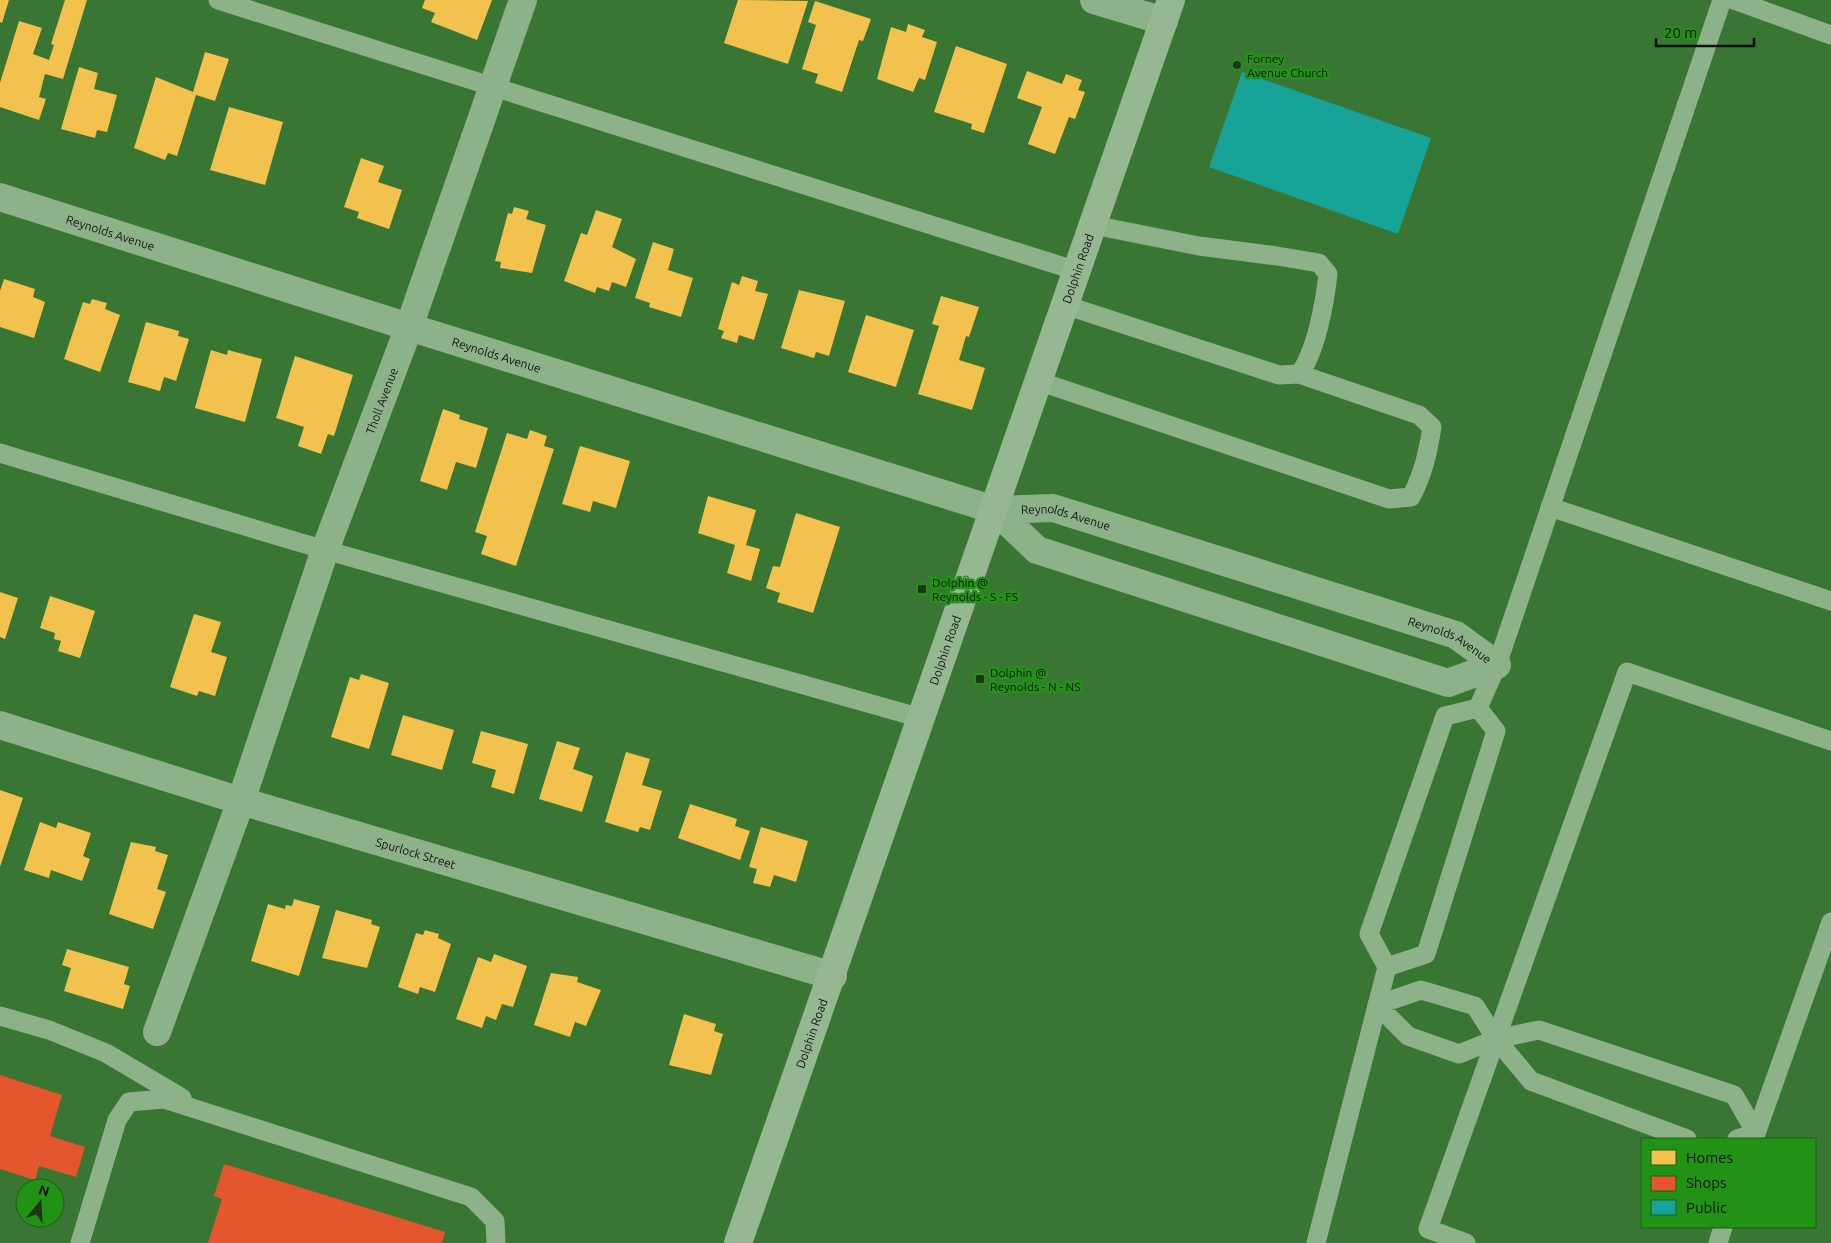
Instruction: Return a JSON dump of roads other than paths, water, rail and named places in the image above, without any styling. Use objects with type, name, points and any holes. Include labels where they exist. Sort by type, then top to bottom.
[{"type":"main road","name":"Dolphin Road","points":[[738,1243],[833,976],[1167,11]]},
{"type":"street","name":"Tholl Avenue","points":[[157,1032],[241,801],[324,550],[408,327],[523,0]]},
{"type":"street","points":[[1094,0],[1167,11]]},
{"type":"street","name":"Reynolds Avenue","points":[[0,197],[408,327],[995,510],[1052,508],[1456,635],[1497,666]]},
{"type":"street","name":"Reynolds Avenue","points":[[995,510],[1037,550],[1448,683],[1497,666]]},
{"type":"street","name":"Spurlock Street","points":[[0,724],[241,801],[833,976]]},
{"type":"lane","points":[[218,0],[1077,271]]},
{"type":"lane","points":[[1478,708],[1497,666],[1722,0]]},
{"type":"lane","points":[[1734,0],[1831,35]]},
{"type":"lane","points":[[1093,225],[1199,246],[1277,256],[1319,264],[1328,274],[1325,300],[1306,365],[1299,374]]},
{"type":"lane","points":[[1038,382],[1388,499],[1411,497],[1419,482],[1429,450],[1432,427],[1419,414],[1299,374],[1279,375],[1065,305]]},
{"type":"lane","points":[[0,453],[324,550],[921,718]]},
{"type":"lane","points":[[1550,507],[1831,601]]},
{"type":"lane","points":[[1466,1243],[1428,1229],[1627,672],[1831,741]]},
{"type":"lane","points":[[1387,967],[1426,954],[1496,731],[1478,708]]},
{"type":"lane","points":[[1316,1243],[1387,967],[1369,934],[1445,716],[1478,708]]},
{"type":"lane","points":[[1755,1136],[1831,922]]},
{"type":"lane","points":[[1377,1005],[1422,990],[1475,1006],[1496,1039],[1531,1081],[1684,1138]]},
{"type":"lane","points":[[1377,1005],[1408,1036],[1459,1054],[1496,1039],[1539,1030],[1734,1095],[1755,1136]]},
{"type":"lane","points":[[0,1016],[49,1030],[106,1053],[204,1111]]},
{"type":"lane","points":[[80,1243],[117,1120],[129,1102],[164,1099],[471,1197],[495,1221],[496,1243]]},
{"type":"lane","points":[[1718,1243],[1723,1228]]},
{"type":"place","name":"Forney Avenue Church","points":[[1237,65]]},
{"type":"place","name":"Dolphin @ Reynolds - S - FS","points":[[922,589]]},
{"type":"place","name":"Dolphin @ Reynolds - N - NS","points":[[980,679]]}]
